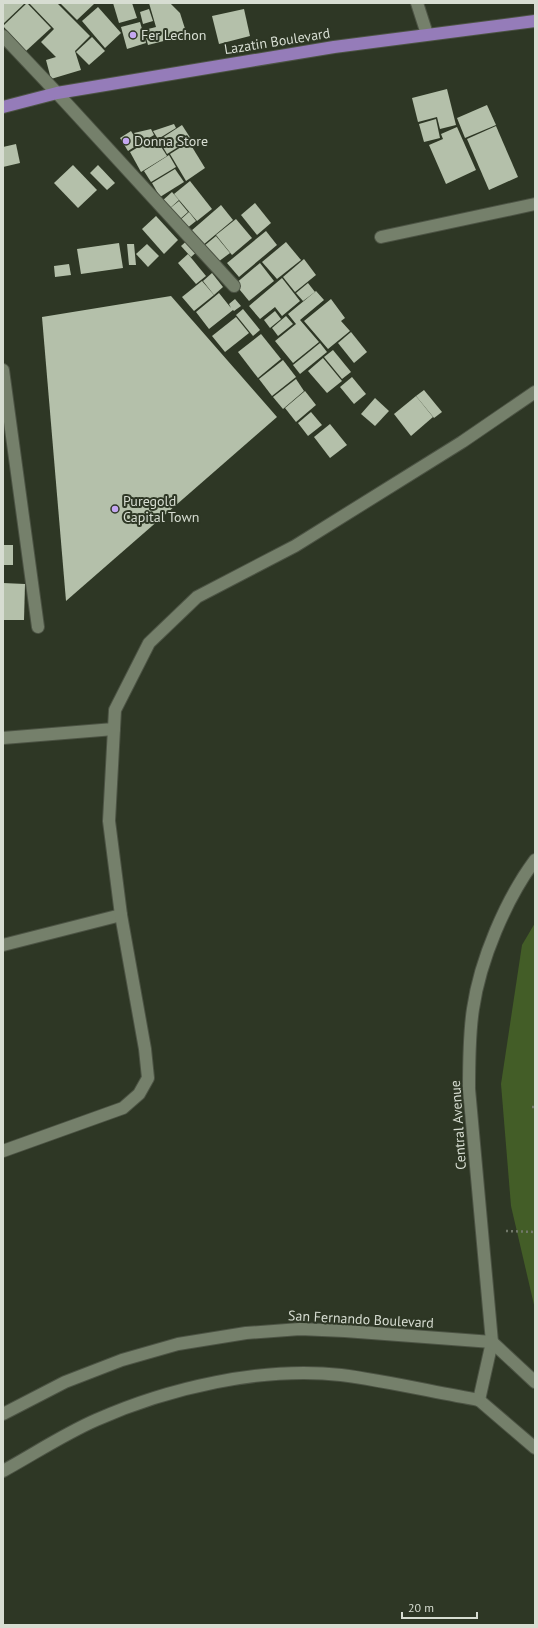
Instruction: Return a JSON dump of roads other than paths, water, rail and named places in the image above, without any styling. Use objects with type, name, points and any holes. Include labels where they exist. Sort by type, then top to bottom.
[{"type":"main road","name":"Lazatin Boulevard","points":[[3,107],[57,93],[334,47],[535,21]]},
{"type":"street","points":[[417,3],[427,34]]},
{"type":"street","points":[[3,36],[234,286]]},
{"type":"street","points":[[381,237],[535,204]]},
{"type":"street","points":[[3,370],[38,627]]},
{"type":"street","points":[[3,1151],[123,1108],[139,1094],[148,1078],[145,1049],[121,915],[109,821],[115,710],[149,643],[197,597],[295,546],[462,442],[535,392]]},
{"type":"street","points":[[3,738],[114,729]]},
{"type":"street","name":"Central Avenue","points":[[479,1400],[492,1342],[469,1089],[469,1052],[473,1009],[484,966],[501,919],[535,860]]},
{"type":"street","points":[[3,945],[121,915]]},
{"type":"street","name":"San Fernando Boulevard","points":[[3,1414],[65,1382],[122,1360],[178,1344],[246,1333],[300,1329],[492,1342]]},
{"type":"street","points":[[492,1342],[535,1382]]},
{"type":"street","points":[[3,1471],[96,1420],[145,1401],[186,1389],[242,1378],[286,1373],[341,1375],[479,1400],[535,1448]]},
{"type":"place","name":"Fer Lechon","points":[[133,35]]},
{"type":"place","name":"Donna Store","points":[[126,141]]},
{"type":"place","name":"Puregold Capital Town","points":[[115,509]]}]
